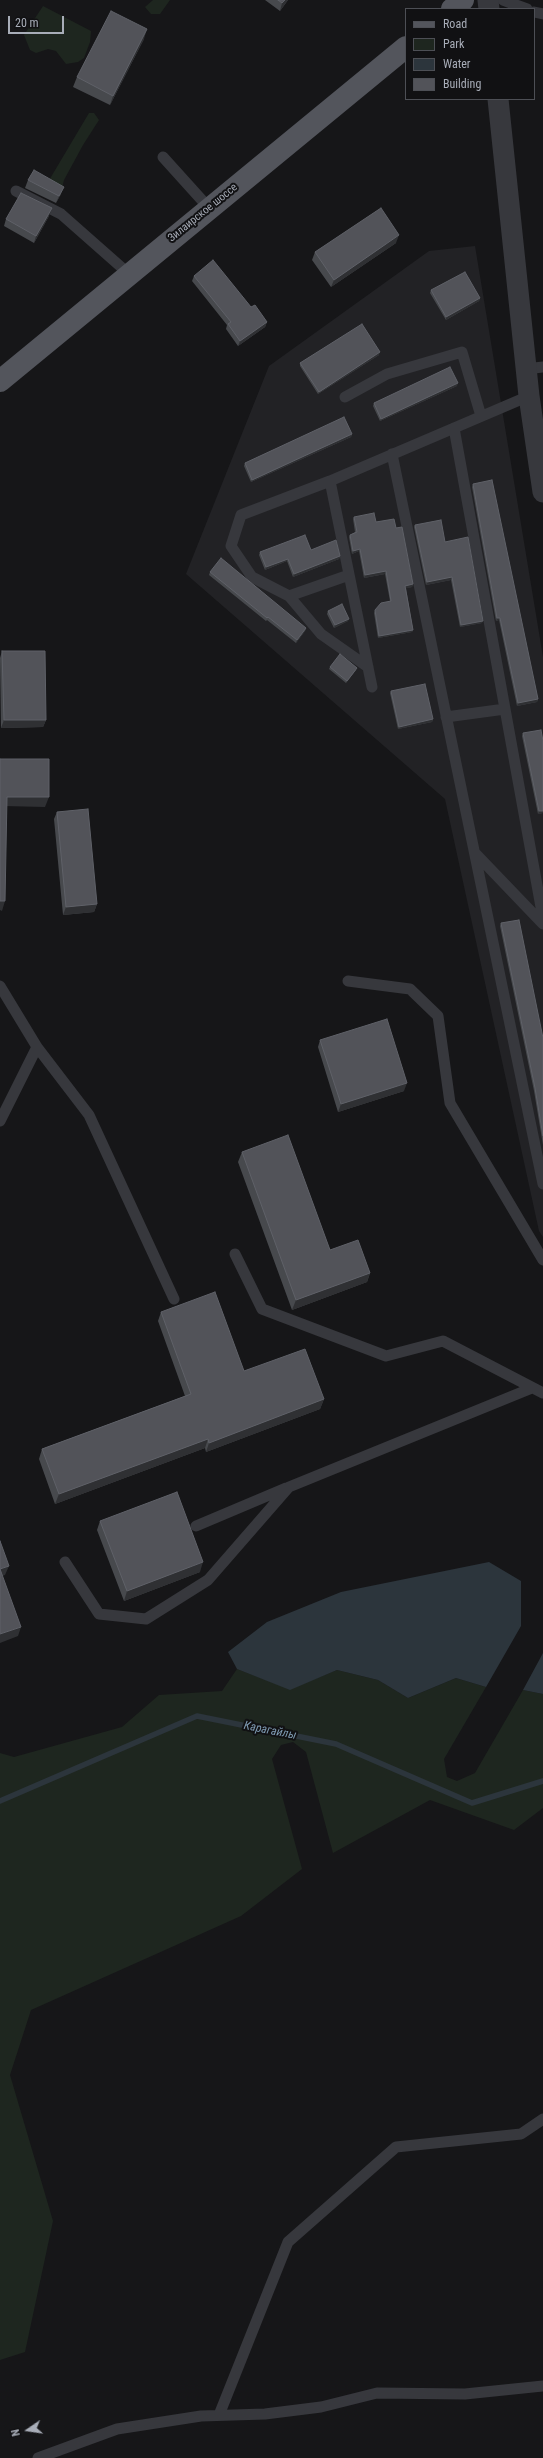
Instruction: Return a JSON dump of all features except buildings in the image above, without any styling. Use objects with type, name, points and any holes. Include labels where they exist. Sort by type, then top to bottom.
[{"type":"main road","points":[[453,8],[463,0]]},
{"type":"main road","name":"Зилаирское шоссе","points":[[0,381],[405,48]]},
{"type":"street","points":[[498,100],[534,368],[529,396],[543,492]]},
{"type":"lane","points":[[503,0],[524,8]]},
{"type":"lane","points":[[164,157],[209,208]]},
{"type":"lane","points":[[16,191],[61,214],[129,274]]},
{"type":"lane","points":[[345,397],[386,374],[462,352],[481,416]]},
{"type":"lane","points":[[368,667],[321,634],[289,596],[252,577],[231,546],[241,515],[330,480],[529,396]]},
{"type":"lane","points":[[454,428],[543,918]]},
{"type":"lane","points":[[392,454],[543,1184]]},
{"type":"lane","points":[[330,480],[372,687]]},
{"type":"lane","points":[[289,596],[349,575]]},
{"type":"lane","points":[[446,717],[505,709]]},
{"type":"lane","points":[[474,853],[543,924]]},
{"type":"lane","points":[[348,981],[410,989],[438,1016],[450,1103],[543,1260]]},
{"type":"lane","points":[[0,986],[37,1046],[89,1115],[174,1299]]},
{"type":"lane","points":[[0,1121],[37,1046]]},
{"type":"lane","points":[[235,1254],[262,1309],[386,1356],[443,1341],[543,1393]]},
{"type":"lane","points":[[196,1526],[532,1388]]},
{"type":"lane","points":[[65,1562],[99,1614],[146,1619],[208,1580],[289,1487]]},
{"type":"lane","points":[[219,2416],[288,2242],[396,2147],[521,2134],[543,2119]]},
{"type":"lane","points":[[38,2458],[117,2429],[201,2416],[265,2414],[321,2407],[377,2393],[465,2394],[543,2386]]},
{"type":"shaded area","points":[[475,246],[543,657],[543,1237],[539,1231],[445,799],[186,574],[269,366],[429,251]]},
{"type":"green space","points":[[153,0],[170,0],[160,14],[151,14],[145,7]]},
{"type":"green space","points":[[43,6],[91,31],[90,42],[84,58],[78,62],[66,64],[56,51],[48,49],[36,53],[30,50],[24,35]]},
{"type":"green space","points":[[89,113],[94,113],[99,120],[83,145],[64,180],[62,188],[48,182]]},
{"type":"green space","points":[[237,1669],[290,1689],[337,1670],[378,1680],[408,1698],[456,1678],[486,1687],[444,1759],[447,1777],[457,1781],[475,1773],[523,1690],[543,1694],[543,1808],[514,1830],[430,1800],[333,1853],[306,1752],[293,1742],[281,1745],[272,1759],[302,1869],[241,1916],[31,2010],[10,2075],[53,2221],[25,2352],[0,2360],[0,1753],[14,1757],[122,1727],[159,1695],[222,1691]]},
{"type":"water","points":[[489,1562],[521,1581],[521,1626],[486,1687],[456,1678],[408,1698],[378,1680],[337,1670],[290,1690],[237,1669],[228,1652],[267,1622],[341,1592]]},
{"type":"water","points":[[543,1653],[543,1694],[523,1690]]},
{"type":"waterway","name":"Карагайлы","points":[[0,1801],[197,1716],[336,1744],[472,1803],[543,1781]]}]
